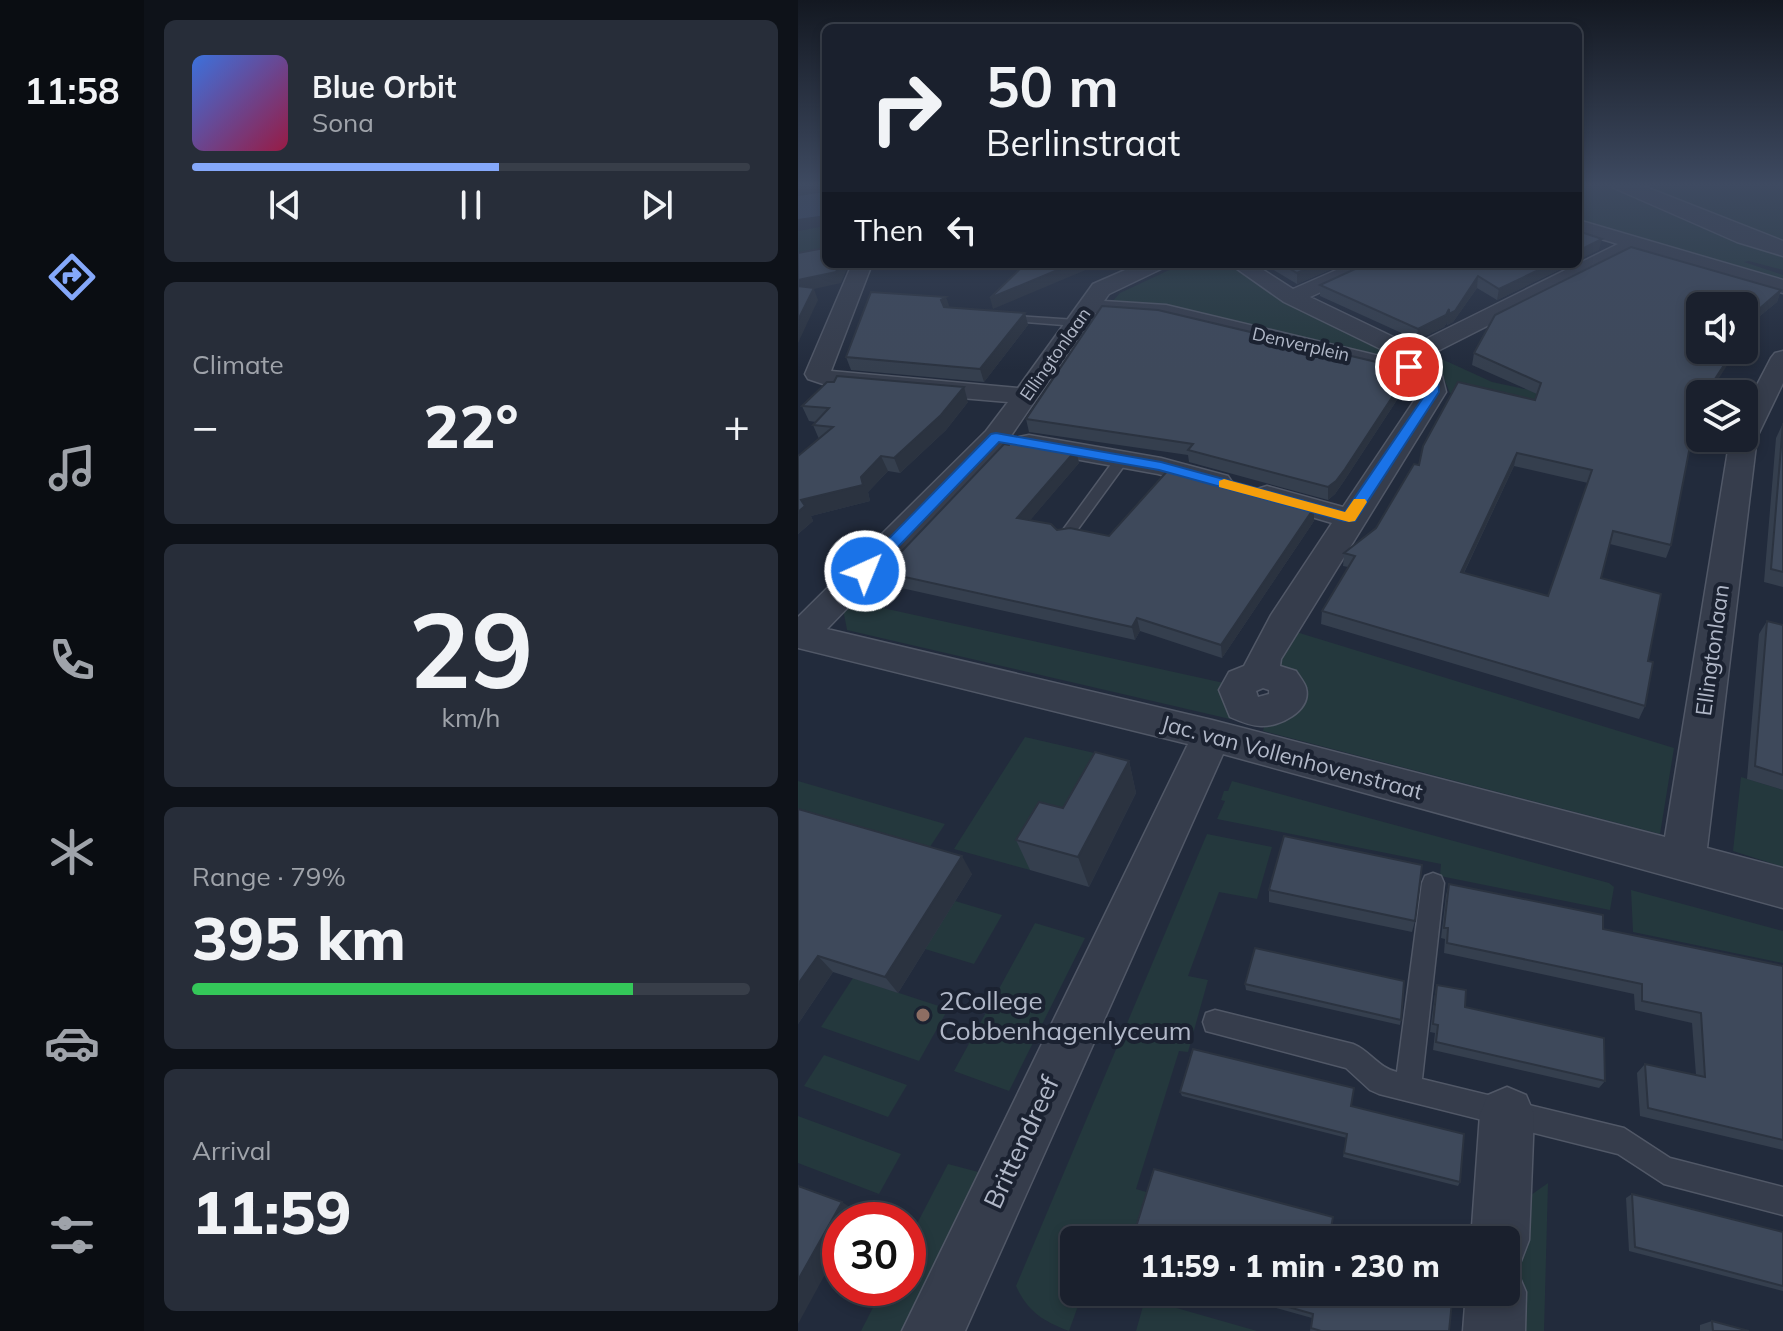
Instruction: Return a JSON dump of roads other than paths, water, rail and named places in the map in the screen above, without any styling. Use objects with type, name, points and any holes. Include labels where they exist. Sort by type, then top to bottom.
[{"type":"street","points":[[1261,674],[1263,659],[1349,518],[1433,392],[1433,381],[1408,359],[1630,246]]},
{"type":"street","points":[[1641,246],[1783,287]]},
{"type":"street","points":[[860,268],[817,374],[822,379],[1026,396]]},
{"type":"street","name":"Ellingtonlaan","points":[[799,635],[996,437],[1101,289],[1147,268]]},
{"type":"street","name":"Denverplein","points":[[1246,268],[1292,297],[1408,359]]},
{"type":"street","points":[[1292,297],[1358,268]]},
{"type":"street","name":"Denverplein","points":[[1082,314],[1166,312],[1388,365],[1408,359]]},
{"type":"street","name":"Ellingtonlaan","points":[[1758,409],[1783,358]]},
{"type":"street","points":[[996,437],[1161,466],[1349,518]]},
{"type":"street","name":"Ellingtonlaan","points":[[1683,863],[1742,452]]},
{"type":"street","name":"Jac. van Vollenhovenstraat","points":[[799,635],[1212,735],[1783,888]]},
{"type":"street","name":"Brittendreef","points":[[933,1331],[1212,735]]},
{"type":"street","points":[[1501,1226],[1507,1114]]},
{"type":"street","points":[[1494,1331],[1495,1306]]},
{"type":"lane","points":[[983,316],[1082,314]]},
{"type":"lane","points":[[1065,537],[1122,459]]},
{"type":"lane","points":[[1408,1088],[1433,883]]},
{"type":"lane","points":[[1215,1022],[1353,1057],[1379,1081],[1624,1142],[1664,1170],[1783,1201]]},
{"type":"place","name":"2College Cobbenhagenlyceum","points":[[923,1015]]}]
